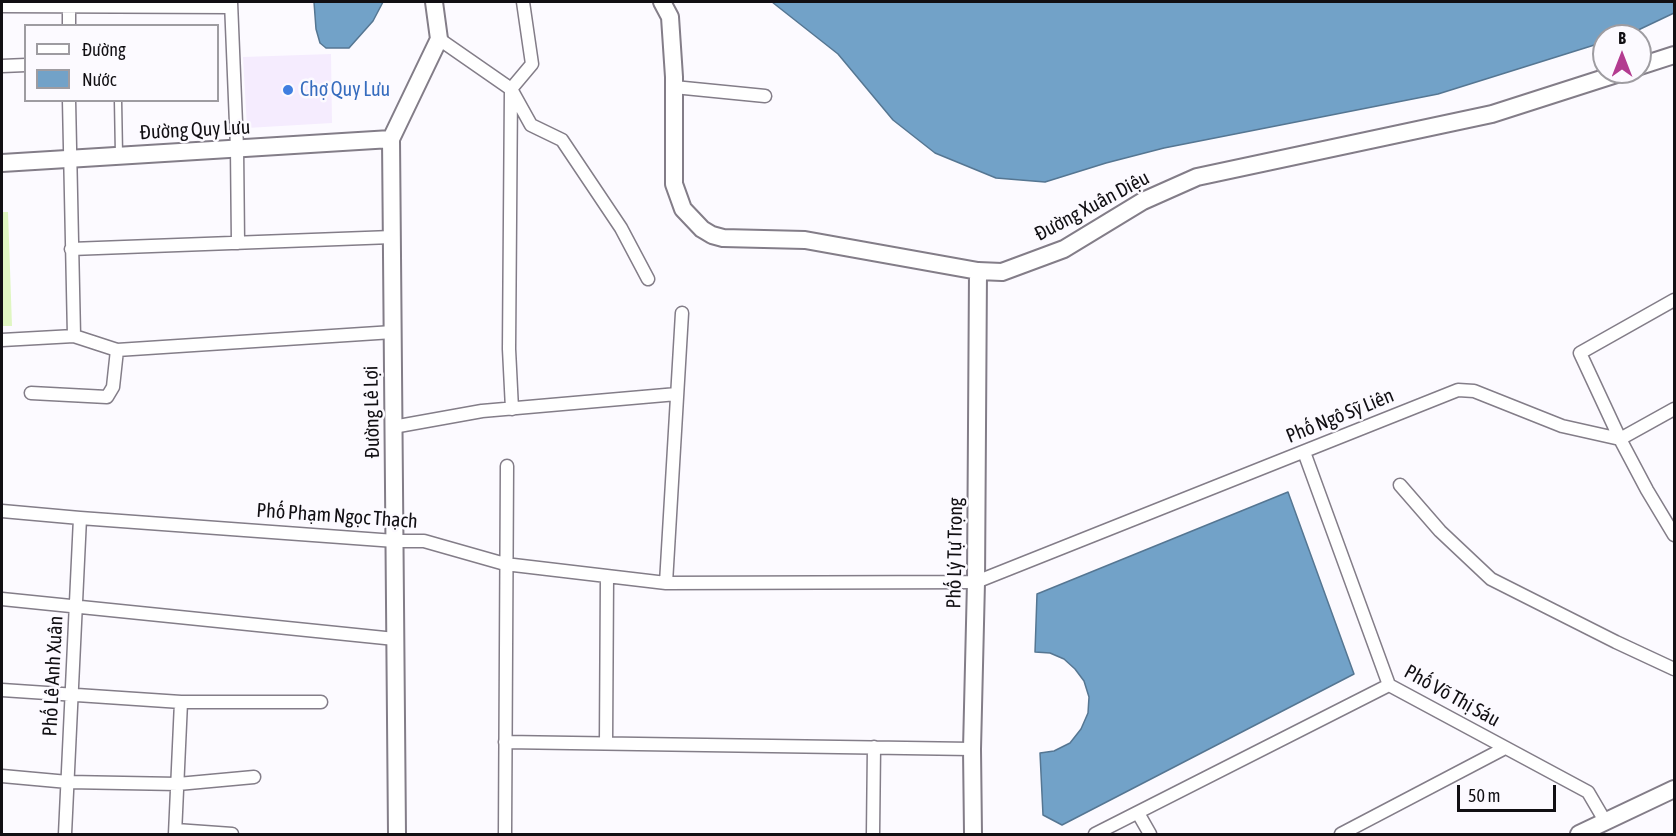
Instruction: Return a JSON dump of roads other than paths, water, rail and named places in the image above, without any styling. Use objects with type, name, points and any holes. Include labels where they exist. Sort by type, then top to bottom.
[{"type":"street","points":[[434,2],[439,39],[511,89],[531,125],[562,140],[621,228],[648,279]]},
{"type":"street","points":[[512,409],[509,349],[511,89],[532,64],[523,2]]},
{"type":"street","name":"Đường Xuân Diệu","points":[[662,2],[670,17],[674,87],[674,184],[684,208],[702,229],[723,238],[805,240],[978,271],[1002,272],[1064,249],[1143,201],[1197,177],[1492,114],[1592,82]]},
{"type":"street","points":[[69,4],[69,24]]},
{"type":"street","points":[[2,6],[231,4],[238,243]]},
{"type":"street","name":"Đường Lê Lợi","points":[[397,834],[391,139],[439,39]]},
{"type":"street","points":[[1652,62],[1674,55]]},
{"type":"street","points":[[2,66],[24,65]]},
{"type":"street","points":[[674,87],[765,96]]},
{"type":"street","points":[[69,102],[74,336]]},
{"type":"street","name":"Đường Quy Lưu","points":[[2,163],[391,139]]},
{"type":"street","points":[[71,249],[392,237]]},
{"type":"street","name":"Phố Lý Tự Trọng","points":[[973,834],[978,271]]},
{"type":"street","points":[[1674,300],[1580,353],[1620,439],[1674,535]]},
{"type":"street","points":[[666,583],[682,313]]},
{"type":"street","points":[[2,340],[74,336],[117,350],[393,332]]},
{"type":"street","points":[[31,393],[107,397],[113,387],[117,350]]},
{"type":"street","name":"Phố Ngô Sỹ Liên","points":[[976,582],[1458,390],[1474,391],[1562,426],[1620,439]]},
{"type":"street","points":[[393,427],[482,411],[677,394]]},
{"type":"street","points":[[1620,439],[1674,409]]},
{"type":"street","name":"Phố Võ Thị Sáu","points":[[1304,452],[1389,685],[1587,792],[1605,821]]},
{"type":"street","points":[[505,834],[507,466]]},
{"type":"street","points":[[1400,485],[1440,531],[1491,579],[1674,669]]},
{"type":"street","name":"Phố Phạm Ngọc Thạch","points":[[2,511],[395,541],[424,541],[505,564],[666,583],[976,582]]},
{"type":"street","name":"Phố Lê Anh Xuân","points":[[65,834],[80,518]]},
{"type":"street","points":[[606,744],[607,576]]},
{"type":"street","points":[[2,599],[395,639]]},
{"type":"street","points":[[1095,834],[1389,685]]},
{"type":"street","points":[[2,690],[182,702],[321,702]]},
{"type":"street","points":[[182,702],[176,832],[232,834]]},
{"type":"street","points":[[505,742],[972,749]]},
{"type":"street","points":[[873,834],[874,747]]},
{"type":"street","points":[[1341,834],[1505,748]]},
{"type":"street","points":[[2,776],[68,782],[178,784],[254,777]]},
{"type":"street","points":[[1579,834],[1674,789]]},
{"type":"street","points":[[1138,813],[1150,834]]},
{"type":"lane","points":[[118,102],[119,155]]},
{"type":"water","points":[[314,2],[383,2],[373,21],[349,48],[326,48],[320,43],[316,29]]},
{"type":"water","points":[[772,2],[1674,2],[1674,13],[1651,24],[1592,24],[1592,46],[1438,94],[1164,148],[1045,182],[996,178],[935,153],[893,120],[838,54]]},
{"type":"water","points":[[1288,492],[1354,674],[1062,825],[1043,815],[1040,753],[1054,751],[1070,743],[1081,729],[1088,713],[1089,697],[1084,681],[1064,659],[1050,653],[1035,652],[1037,594]]},
{"type":"place","name":"Chợ Quy Lưu","points":[[288,90]]}]
